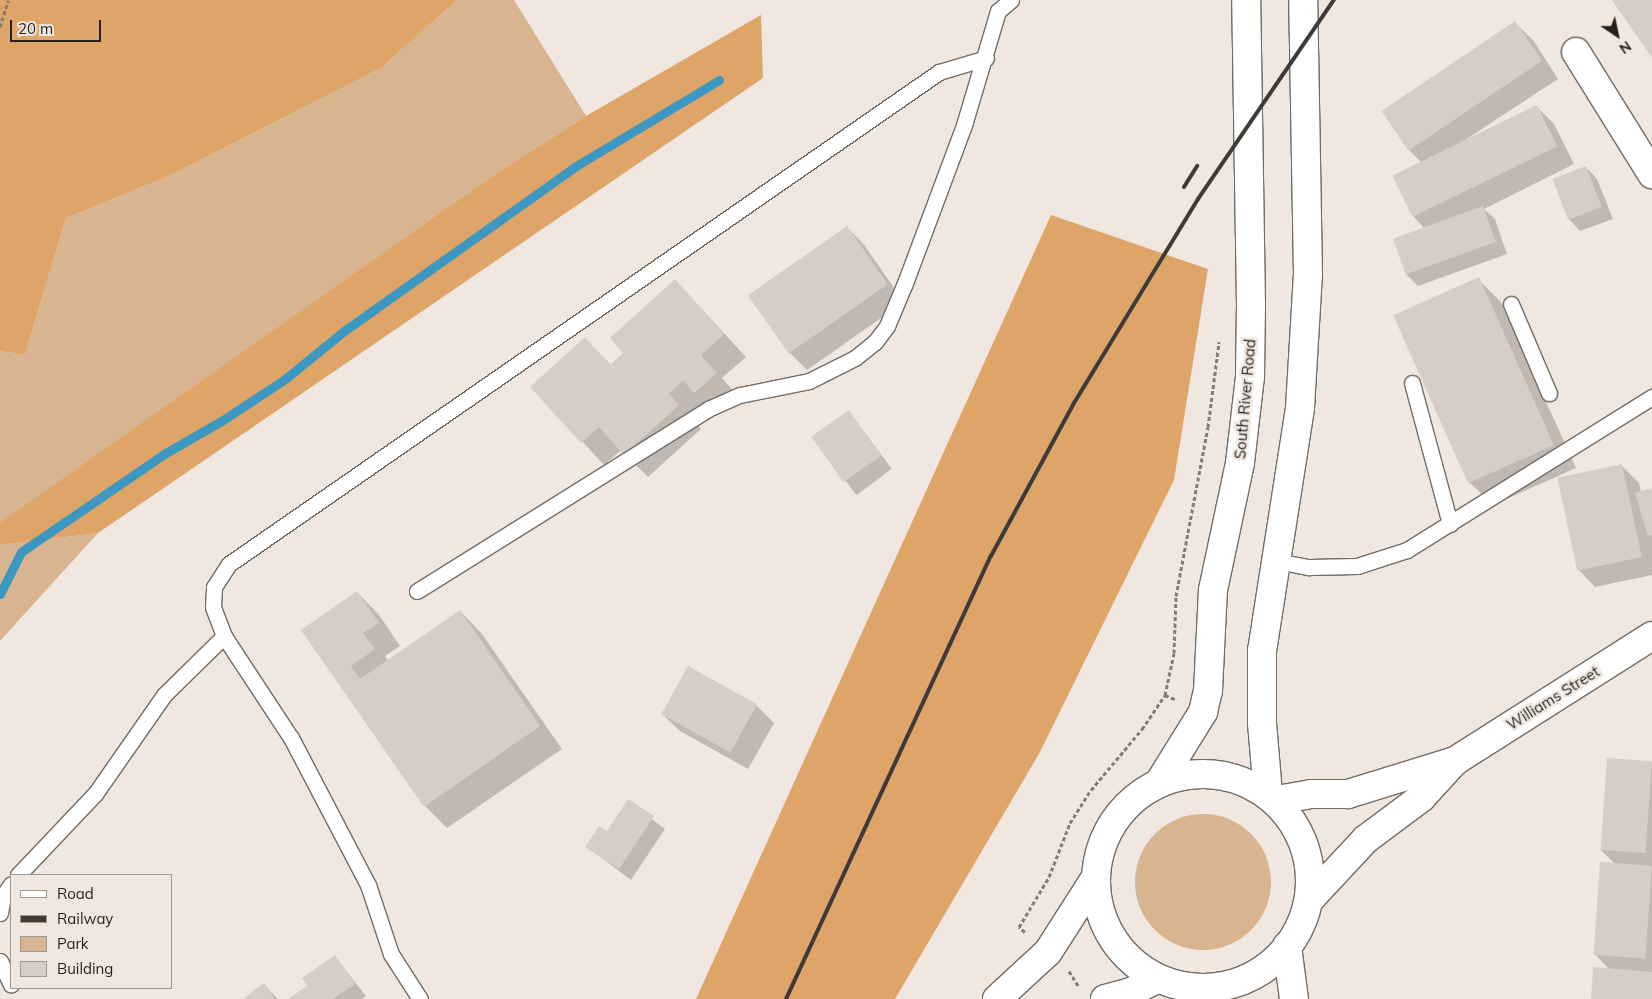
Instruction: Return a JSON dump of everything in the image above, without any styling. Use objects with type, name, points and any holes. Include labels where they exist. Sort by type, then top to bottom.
[{"type":"main road","name":"South River Road","points":[[1159,783],[1203,712],[1208,691],[1213,590],[1241,453],[1250,376],[1251,305],[1246,0]]},
{"type":"main road","points":[[1272,797],[1262,723],[1262,651],[1300,408],[1308,275],[1303,0]]},
{"type":"main road","points":[[1576,52],[1652,174]]},
{"type":"main road","name":"Williams Street","points":[[1272,797],[1348,794],[1390,784],[1455,761],[1652,636]]},
{"type":"main road","name":"Williams Street","points":[[1310,899],[1366,839],[1421,798],[1455,761]]},
{"type":"main road","points":[[1105,999],[1131,992],[1204,989],[1234,984],[1262,970],[1287,946],[1302,923],[1310,899],[1308,860],[1296,828],[1272,797],[1223,777],[1197,774],[1159,783],[1134,799],[1114,821],[1101,848],[1096,877],[1100,909],[1114,936],[1132,959],[1171,989]]},
{"type":"main road","points":[[997,999],[1048,952],[1096,877]]},
{"type":"main road","points":[[1287,946],[1294,999]]},
{"type":"lane","points":[[417,591],[708,409],[740,395],[808,381],[854,358],[875,342],[887,326],[905,283],[986,58],[998,11],[1011,0]]},
{"type":"lane","points":[[420,999],[391,954],[368,886],[291,738],[224,636],[213,607],[214,587],[229,564],[939,72],[986,58]]},
{"type":"lane","points":[[1511,304],[1549,393]]},
{"type":"lane","points":[[1412,382],[1450,524]]},
{"type":"lane","points":[[1277,561],[1309,566],[1357,566],[1407,550],[1652,397]]},
{"type":"lane","points":[[19,874],[95,794],[164,695],[224,636]]},
{"type":"lane","points":[[0,913],[3,896],[10,886]]},
{"type":"lane","points":[[0,961],[10,983]]},
{"type":"path","points":[[0,27],[8,0]]},
{"type":"path","points":[[1019,927],[1049,876],[1070,823],[1090,790],[1142,730],[1165,695],[1174,653],[1176,596],[1208,427],[1220,334]]},
{"type":"green space","points":[[457,0],[514,0],[586,116],[491,177],[0,524],[0,351],[25,355],[66,218],[169,176],[381,68]]},
{"type":"green space","points":[[98,533],[0,641],[0,545]]},
{"type":"green space","points":[[1203,814],[1229,819],[1241,825],[1251,834],[1260,844],[1266,856],[1271,882],[1266,908],[1260,920],[1251,930],[1241,939],[1229,945],[1203,950],[1177,945],[1165,939],[1155,930],[1146,920],[1140,908],[1135,882],[1140,856],[1146,844],[1155,834],[1165,825],[1177,819]]},
{"type":"shaded area","points":[[0,0],[457,0],[381,68],[169,176],[66,218],[25,355],[0,351]]},
{"type":"shaded area","points":[[761,15],[763,78],[98,533],[0,545],[0,523],[491,177],[586,116]]},
{"type":"shaded area","points":[[1051,215],[1208,269],[1174,480],[1040,752],[895,999],[696,999]]},
{"type":"building","points":[[1612,0],[1652,0],[1652,58]]},
{"type":"building","points":[[1515,21],[1542,61],[1408,151],[1382,111]]},
{"type":"building","points":[[1537,105],[1557,146],[1412,217],[1392,176]]},
{"type":"building","points":[[1586,166],[1602,207],[1568,220],[1552,179]]},
{"type":"building","points":[[1483,206],[1496,242],[1406,275],[1393,239]]},
{"type":"building","points":[[847,226],[888,284],[789,354],[748,295]]},
{"type":"building","points":[[1479,277],[1554,445],[1468,483],[1393,315]]},
{"type":"building","points":[[675,279],[724,334],[701,355],[717,373],[694,393],[683,380],[669,394],[679,405],[624,455],[599,427],[581,443],[530,387],[585,337],[610,365],[623,353],[610,338]]},
{"type":"building","points":[[849,410],[881,456],[843,482],[811,436]]},
{"type":"building","points":[[1622,464],[1642,557],[1577,571],[1557,478]]},
{"type":"building","points":[[1652,488],[1652,535],[1648,536],[1635,493]]},
{"type":"building","points":[[357,591],[379,623],[363,633],[375,649],[351,666],[360,679],[460,610],[540,726],[424,807],[301,630]]},
{"type":"building","points":[[688,666],[757,704],[730,752],[661,714]]},
{"type":"building","points":[[1607,758],[1652,761],[1645,853],[1601,850]]},
{"type":"building","points":[[628,799],[654,816],[619,869],[585,847],[599,826],[607,831]]},
{"type":"building","points":[[1600,862],[1652,866],[1645,958],[1594,955]]},
{"type":"building","points":[[335,955],[355,984],[333,999],[288,999],[307,986],[302,978]]},
{"type":"building","points":[[1593,967],[1652,972],[1652,999],[1591,999]]},
{"type":"building","points":[[264,983],[275,999],[246,999],[245,997]]},
{"type":"waterway","points":[[0,594],[21,552],[164,454],[223,420],[285,379],[344,331],[576,166],[719,80]]},
{"type":"railway","points":[[786,999],[991,556],[1074,403],[1198,199],[1334,0]]},
{"type":"railway","points":[[1184,187],[1197,166]]}]
